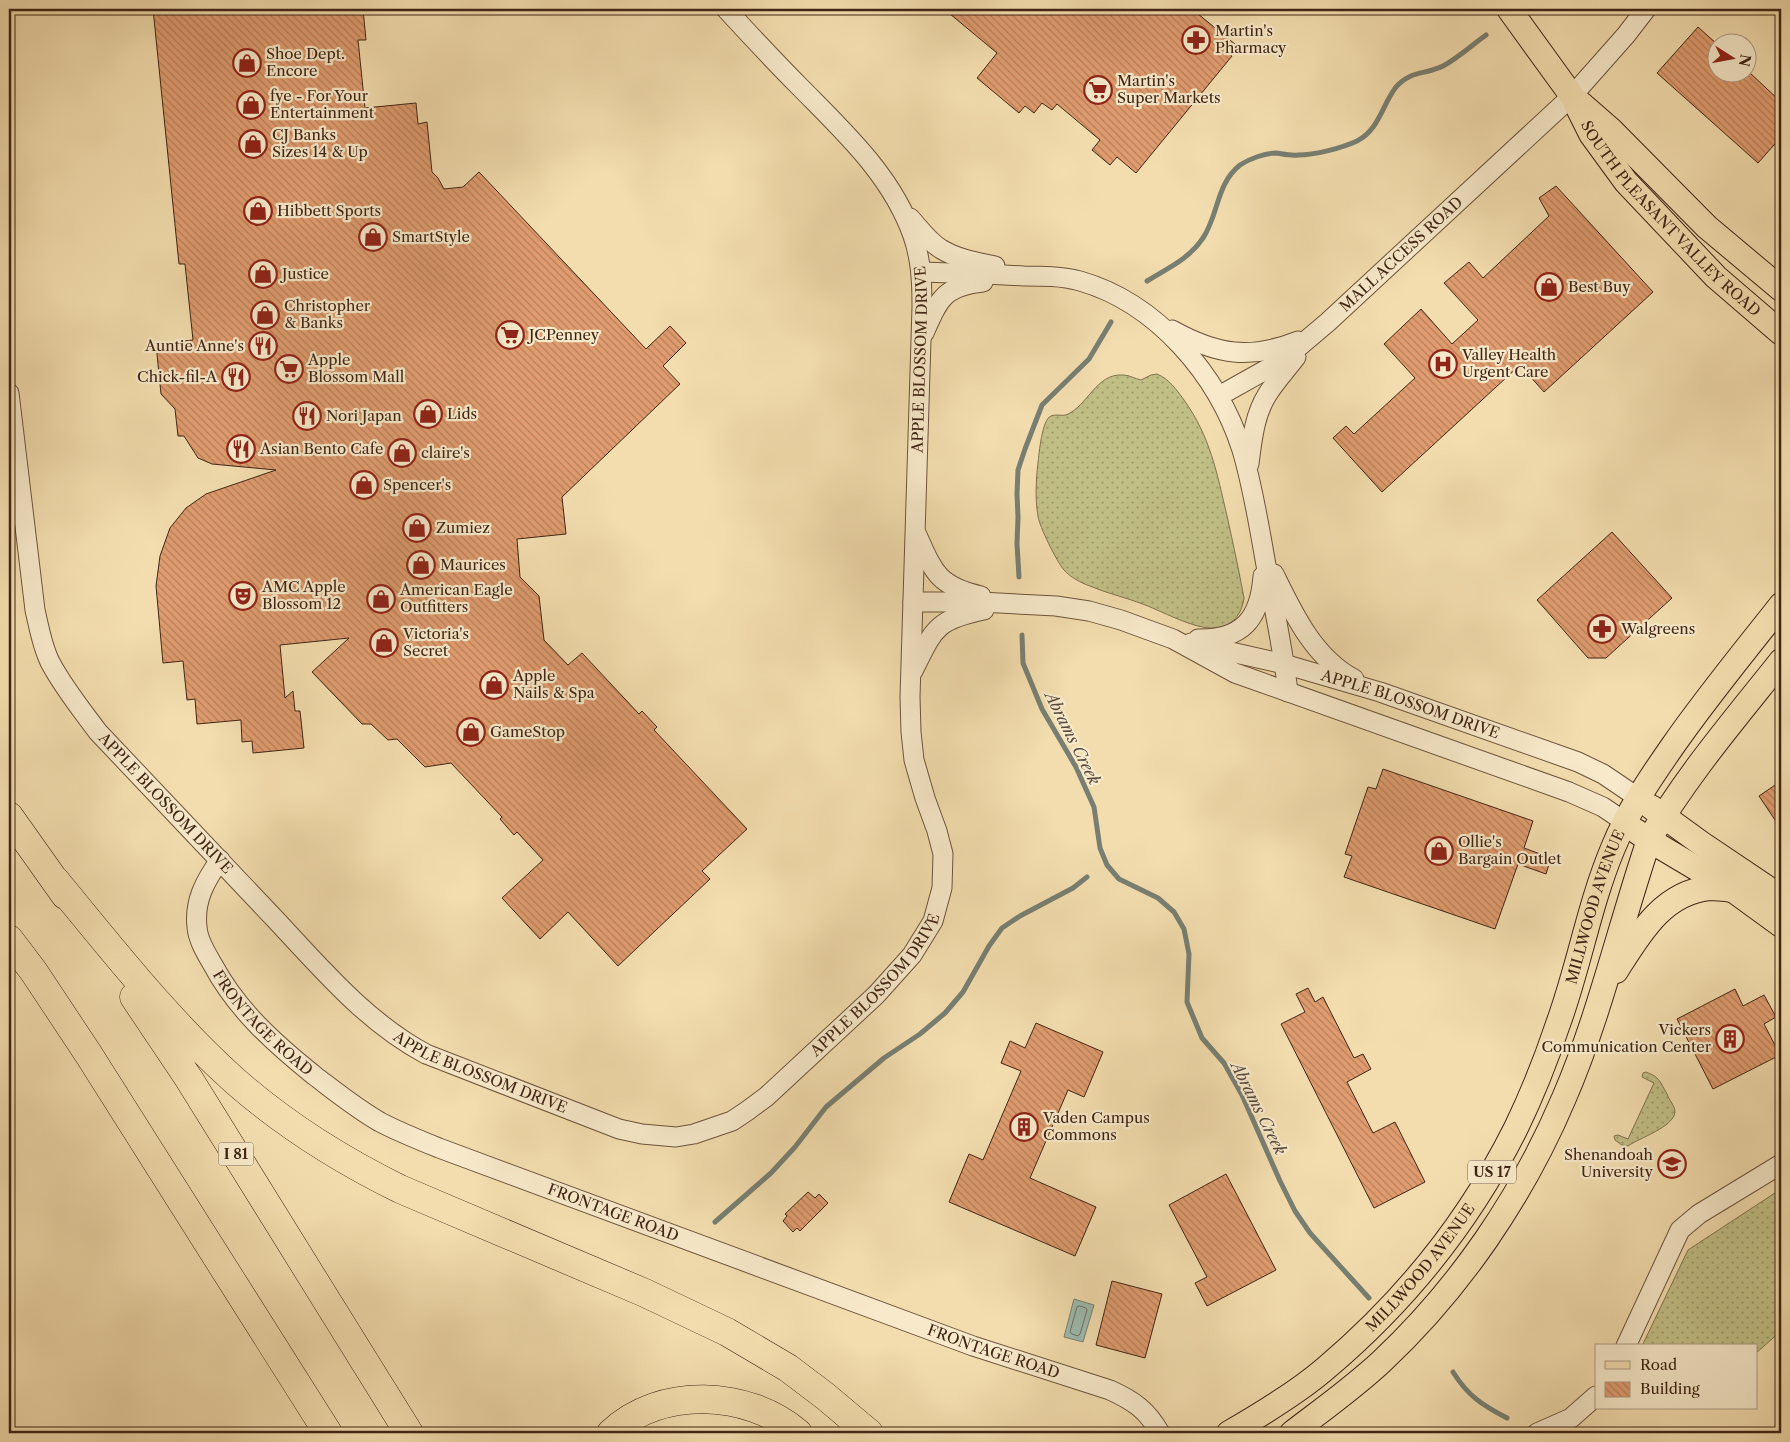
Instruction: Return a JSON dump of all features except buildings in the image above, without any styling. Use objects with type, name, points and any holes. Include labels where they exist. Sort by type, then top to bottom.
[{"type":"highway","name":"I 81","points":[[9,816],[55,880],[189,1079],[409,1433]]},
{"type":"highway","points":[[55,880],[163,1007],[205,1052],[236,1081],[296,1128],[364,1172],[645,1292],[727,1332],[788,1368],[866,1432]]},
{"type":"highway","points":[[9,939],[34,972],[90,1055],[328,1433]]},
{"type":"highway","points":[[611,1433],[619,1425],[664,1403],[698,1400],[726,1401],[750,1406],[772,1416],[798,1433]]},
{"type":"main road","name":"SOUTH PLEASANT VALLEY ROAD","points":[[1509,9],[1572,96],[1591,134],[1626,182],[1716,277],[1781,333]]},
{"type":"main road","name":"SOUTH PLEASANT VALLEY ROAD","points":[[1572,96],[1610,129],[1707,227],[1781,289]]},
{"type":"main road","name":"MILLWOOD AVENUE","points":[[1229,1433],[1276,1404],[1325,1369],[1390,1308],[1432,1259],[1458,1224],[1490,1175],[1516,1128],[1541,1072],[1560,1021],[1606,866],[1612,849],[1638,797],[1691,720],[1781,605]]},
{"type":"main road","name":"MILLWOOD AVENUE","points":[[1292,1433],[1379,1364],[1411,1332],[1460,1275],[1493,1229],[1524,1180],[1543,1145],[1564,1098],[1598,1000],[1649,840],[1663,816],[1781,662]]},
{"type":"main road","points":[[1638,797],[1781,897]]},
{"type":"main road","name":"MILLWOOD AVENUE","points":[[1625,822],[1649,840],[1733,890],[1781,925]]},
{"type":"main road","name":"US 17","points":[[1598,1000],[1653,916],[1688,893],[1710,888],[1733,890]]},
{"type":"street","name":"APPLE BLOSSOM DRIVE","points":[[9,393],[34,610],[50,661],[77,704],[98,732],[356,1003],[376,1022],[410,1046],[440,1061],[619,1129],[659,1137],[694,1134],[732,1121],[766,1097],[876,995],[912,956],[933,921],[942,888],[943,854],[914,760],[911,732],[922,272],[913,236],[902,208],[874,166],[726,9]]},
{"type":"street","name":"MALL ACCESS ROAD","points":[[1219,396],[1269,368],[1313,334],[1572,96],[1626,35],[1646,9]]},
{"type":"street","points":[[902,208],[929,240],[941,249],[967,260],[1040,276]]},
{"type":"street","points":[[922,272],[1066,278],[1096,286],[1129,303],[1152,319],[1206,347],[1229,352],[1246,353],[1273,349],[1313,334]]},
{"type":"street","points":[[921,338],[938,304],[947,292],[972,283],[1040,276]]},
{"type":"street","points":[[1152,319],[1191,358],[1219,396],[1235,433],[1248,475],[1288,692]]},
{"type":"street","points":[[1248,475],[1252,437],[1260,408],[1267,394],[1313,334]]},
{"type":"street","points":[[915,531],[931,566],[945,582],[968,593],[1014,604]]},
{"type":"street","points":[[1173,639],[1213,639],[1240,630],[1250,621],[1262,593],[1264,555]]},
{"type":"street","points":[[1264,555],[1291,608],[1327,659],[1342,673],[1380,692]]},
{"type":"street","name":"APPLE BLOSSOM DRIVE","points":[[913,602],[1056,606],[1089,611],[1130,623],[1173,639],[1284,664],[1380,692],[1578,762],[1603,774],[1638,797]]},
{"type":"street","points":[[911,675],[931,637],[946,621],[958,615],[1014,604]]},
{"type":"street","name":"APPLE BLOSSOM DRIVE","points":[[1173,639],[1235,673],[1569,792],[1603,808],[1625,822]]},
{"type":"street","name":"FRONTAGE ROAD","points":[[220,860],[199,897],[196,920],[202,945],[219,976],[243,1009],[282,1049],[336,1093],[380,1122],[439,1148],[806,1285],[973,1346],[1110,1390],[1140,1407],[1160,1433]]},
{"type":"street","points":[[1627,1344],[1680,1230],[1699,1214],[1781,1164]]},
{"type":"street","points":[[1540,1432],[1571,1418],[1595,1397]]},
{"type":"shaded area","points":[[1157,374],[1172,385],[1193,414],[1212,455],[1220,485],[1244,598],[1241,609],[1235,619],[1221,627],[1207,628],[1188,623],[1076,580],[1066,573],[1061,566],[1039,521],[1036,489],[1039,452],[1045,423],[1048,419],[1053,415],[1066,415],[1074,411],[1106,379],[1126,375],[1141,380]]},
{"type":"shaded area","points":[[1646,1072],[1659,1080],[1675,1112],[1669,1123],[1663,1127],[1628,1146],[1622,1145],[1615,1140],[1614,1136],[1618,1135],[1628,1139],[1654,1083],[1642,1077],[1643,1073]]},
{"type":"shaded area","points":[[1781,1189],[1781,1331],[1758,1351],[1758,1344],[1643,1344],[1688,1250]]},
{"type":"water","points":[[1074,1299],[1094,1305],[1083,1342],[1064,1337]]},
{"type":"waterway","name":"Abrams Creek","points":[[1147,281],[1178,262],[1191,252],[1203,238],[1226,181],[1240,165],[1267,154],[1312,154],[1336,149],[1357,141],[1375,124],[1391,94],[1402,82],[1413,75],[1443,66],[1486,35]]},
{"type":"waterway","name":"Abrams Creek","points":[[1019,577],[1017,544],[1018,470],[1025,449],[1042,405],[1089,359],[1111,322]]},
{"type":"waterway","name":"Abrams Creek","points":[[1022,635],[1023,663],[1042,709],[1076,767],[1094,807],[1100,848],[1107,865],[1119,879],[1158,898],[1174,912],[1184,929],[1189,954],[1187,1002],[1202,1038],[1224,1063],[1242,1095],[1295,1211],[1310,1233],[1369,1298]]},
{"type":"waterway","points":[[715,1222],[771,1173],[795,1147],[826,1107],[884,1058],[920,1034],[945,1013],[963,992],[989,946],[1002,928],[1020,916],[1073,888],[1087,877]]},
{"type":"waterway","name":"Abrams Creek","points":[[1453,1372],[1470,1394],[1490,1409],[1507,1418]]},
{"type":"place","name":"Martin's Pharmacy","points":[[1196,40]]},
{"type":"place","name":"Shoe Dept. Encore","points":[[247,63]]},
{"type":"place","name":"Martin's Super Markets","points":[[1098,90]]},
{"type":"place","name":"fye - For Your Entertainment","points":[[251,105]]},
{"type":"place","name":"CJ Banks Sizes 14 & Up","points":[[253,144]]},
{"type":"place","name":"Hibbett Sports","points":[[258,211]]},
{"type":"place","name":"SmartStyle","points":[[373,237]]},
{"type":"place","name":"Justice","points":[[263,274]]},
{"type":"place","name":"Best Buy","points":[[1549,287]]},
{"type":"place","name":"Christopher & Banks","points":[[265,315]]},
{"type":"place","name":"JCPenney","points":[[510,335]]},
{"type":"place","name":"Auntie Anne's","points":[[263,346]]},
{"type":"place","name":"Valley Health Urgent Care","points":[[1443,364]]},
{"type":"place","name":"Apple Blossom Mall","points":[[289,369]]},
{"type":"place","name":"Chick-fil-A","points":[[236,377]]},
{"type":"place","name":"Lids","points":[[428,414]]},
{"type":"place","name":"Nori Japan","points":[[307,416]]},
{"type":"place","name":"Asian Bento Cafe","points":[[241,449]]},
{"type":"place","name":"claire's","points":[[402,453]]},
{"type":"place","name":"Spencer's","points":[[364,485]]},
{"type":"place","name":"Zumiez","points":[[417,528]]},
{"type":"place","name":"Maurices","points":[[421,565]]},
{"type":"place","name":"AMC Apple Blossom 12","points":[[243,596]]},
{"type":"place","name":"American Eagle Outfitters","points":[[381,599]]},
{"type":"place","name":"Walgreens","points":[[1602,629]]},
{"type":"place","name":"Victoria's Secret","points":[[384,643]]},
{"type":"place","name":"Apple Nails & Spa","points":[[494,685]]},
{"type":"place","name":"GameStop","points":[[471,732]]},
{"type":"place","name":"Ollie's Bargain Outlet","points":[[1439,851]]},
{"type":"place","name":"Vickers Communication Center","points":[[1730,1039]]},
{"type":"place","name":"Vaden Campus Commons","points":[[1024,1127]]},
{"type":"place","name":"Shenandoah University","points":[[1672,1164]]}]
